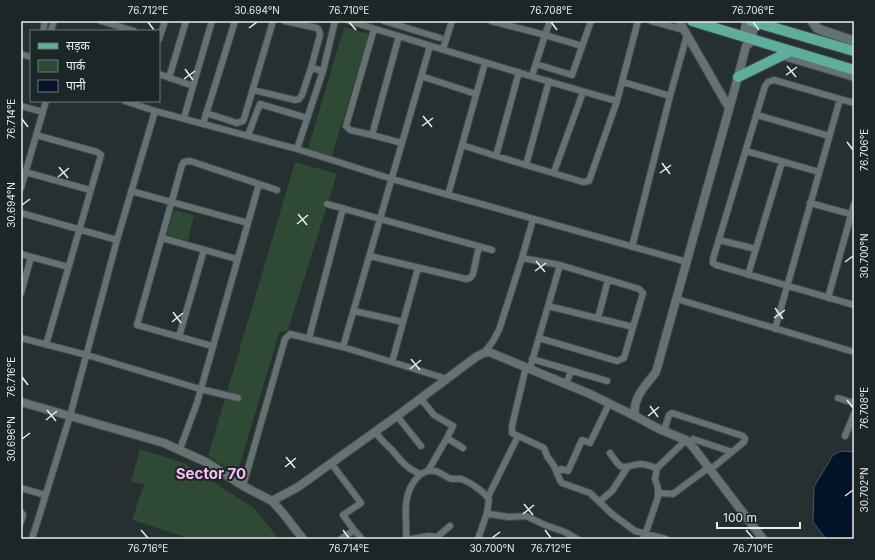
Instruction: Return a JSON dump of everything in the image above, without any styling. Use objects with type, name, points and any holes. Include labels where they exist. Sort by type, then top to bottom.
[{"type":"main road","points":[[692,21],[789,54],[854,70]]},
{"type":"main road","points":[[747,40],[752,21],[854,52]]},
{"type":"main road","points":[[812,21],[820,30],[854,41]]},
{"type":"main road","points":[[738,77],[789,54]]},
{"type":"street","points":[[101,21],[131,30]]},
{"type":"street","points":[[160,35],[165,21]]},
{"type":"street","points":[[169,78],[186,21]]},
{"type":"street","points":[[184,118],[212,21]]},
{"type":"street","points":[[203,124],[235,21]]},
{"type":"street","points":[[206,113],[237,122],[243,121],[273,21]]},
{"type":"street","points":[[253,90],[295,100],[299,99],[302,95],[320,35],[319,30],[317,28],[285,21]]},
{"type":"street","points":[[297,149],[323,71],[336,21]]},
{"type":"street","points":[[348,21],[485,63],[617,101]]},
{"type":"street","points":[[384,21],[440,38]]},
{"type":"street","points":[[443,49],[452,21]]},
{"type":"street","points":[[491,21],[582,46]]},
{"type":"street","points":[[532,76],[550,21]]},
{"type":"street","points":[[536,64],[572,75],[591,21]]},
{"type":"street","points":[[462,145],[583,182],[589,181],[623,82],[638,21]]},
{"type":"street","points":[[650,21],[685,32]]},
{"type":"street","points":[[679,21],[729,108]]},
{"type":"street","points":[[374,29],[346,126],[350,130],[402,144]]},
{"type":"street","points":[[632,247],[685,32]]},
{"type":"street","points":[[372,135],[399,36]]},
{"type":"street","points":[[635,416],[634,404],[638,395],[656,372],[747,40]]},
{"type":"street","points":[[343,346],[430,46]]},
{"type":"street","points":[[789,54],[854,78]]},
{"type":"street","points":[[448,195],[485,63]]},
{"type":"street","points":[[310,68],[323,71]]},
{"type":"street","points":[[496,156],[519,72]]},
{"type":"street","points":[[160,74],[193,86]]},
{"type":"street","points":[[421,76],[476,94]]},
{"type":"street","points":[[854,103],[774,80],[765,86],[713,263],[748,275],[854,305]]},
{"type":"street","points":[[526,165],[549,81]]},
{"type":"street","points":[[623,82],[670,96]]},
{"type":"street","points":[[554,172],[583,92]]},
{"type":"street","points":[[775,330],[840,99]]},
{"type":"street","points":[[21,188],[46,102]]},
{"type":"street","points":[[128,102],[155,111],[297,149],[392,180],[686,262]]},
{"type":"street","points":[[248,135],[260,104],[307,118]]},
{"type":"street","points":[[21,106],[43,112]]},
{"type":"street","points":[[32,539],[70,416],[117,240],[155,111]]},
{"type":"street","points":[[757,115],[829,136]]},
{"type":"street","points":[[36,135],[100,153],[101,155],[46,345]]},
{"type":"street","points":[[746,151],[819,172]]},
{"type":"street","points":[[212,346],[137,325],[182,165],[187,161],[278,190]]},
{"type":"street","points":[[748,275],[782,162]]},
{"type":"street","points":[[26,172],[90,190]]},
{"type":"street","points":[[180,449],[197,404],[212,346],[259,184]]},
{"type":"street","points":[[131,191],[248,223]]},
{"type":"street","points":[[810,203],[853,215]]},
{"type":"street","points":[[328,204],[492,250]]},
{"type":"street","points":[[828,298],[853,215],[854,204]]},
{"type":"street","points":[[309,338],[343,208]]},
{"type":"street","points":[[21,213],[117,240]]},
{"type":"street","points":[[484,353],[493,341],[498,330],[522,258],[533,219]]},
{"type":"street","points":[[162,238],[237,259]]},
{"type":"street","points":[[719,240],[756,249]]},
{"type":"street","points":[[370,256],[466,279],[470,278],[473,274],[479,246]]},
{"type":"street","points":[[179,337],[204,250]]},
{"type":"street","points":[[21,254],[68,268]]},
{"type":"street","points":[[21,293],[31,257]]},
{"type":"street","points":[[522,258],[560,265],[639,289],[643,293],[624,358],[617,361],[539,338]]},
{"type":"street","points":[[560,265],[539,338],[528,367],[512,426],[512,433],[544,448],[562,483],[590,493],[615,517],[644,537],[666,539]]},
{"type":"street","points":[[392,362],[418,268]]},
{"type":"street","points":[[598,318],[608,280]]},
{"type":"street","points":[[677,299],[775,330],[854,352]]},
{"type":"street","points":[[548,306],[633,327]]},
{"type":"street","points":[[354,311],[403,322]]},
{"type":"street","points":[[244,486],[285,339],[290,334],[343,346],[447,379]]},
{"type":"street","points":[[21,338],[87,355],[200,389],[238,398]]},
{"type":"street","points":[[272,501],[298,487],[421,399],[476,357],[489,352],[566,384],[664,431],[732,452]]},
{"type":"street","points":[[532,359],[607,381]]},
{"type":"street","points":[[566,384],[571,371]]},
{"type":"street","points":[[838,398],[854,403]]},
{"type":"street","points":[[421,399],[434,415],[453,426],[428,471]]},
{"type":"street","points":[[21,402],[164,443],[180,449],[219,469],[244,486],[272,501],[303,539]]},
{"type":"street","points":[[558,474],[561,469],[568,471],[582,440],[590,443],[609,404]]},
{"type":"street","points":[[658,494],[673,494],[732,452],[744,442],[745,439],[743,436],[672,413],[668,415],[664,431]]},
{"type":"street","points":[[845,436],[854,414]]},
{"type":"street","points":[[397,416],[421,446]]},
{"type":"street","points":[[375,432],[405,466],[420,474]]},
{"type":"street","points":[[478,539],[487,513],[489,503],[488,497],[518,436]]},
{"type":"street","points":[[447,438],[463,448]]},
{"type":"street","points":[[644,537],[657,503],[658,485],[655,479],[657,468],[690,440]]},
{"type":"street","points":[[690,440],[693,447],[709,469],[763,539]]},
{"type":"street","points":[[610,453],[618,464],[624,468],[643,464],[657,468]]},
{"type":"street","points":[[331,463],[361,503],[343,515],[362,539]]},
{"type":"street","points":[[599,502],[612,491],[627,468]]},
{"type":"street","points":[[406,539],[407,500],[414,482],[420,474],[428,471],[434,471],[450,479],[464,481],[488,497]]},
{"type":"street","points":[[21,488],[45,495]]},
{"type":"street","points":[[21,512],[23,514],[21,522]]},
{"type":"street","points":[[487,513],[504,517],[530,517],[545,526],[565,532],[577,539]]},
{"type":"street","points":[[411,539],[429,536],[437,537],[450,526]]},
{"type":"street","points":[[341,539],[354,530]]},
{"type":"green space","points":[[344,27],[369,34],[331,159],[307,152]]},
{"type":"green space","points":[[295,162],[337,174],[288,330],[279,333],[237,474],[208,456]]},
{"type":"green space","points":[[174,210],[194,215],[188,241],[167,235]]},
{"type":"green space","points":[[140,449],[184,463],[254,508],[279,539],[184,539],[185,537],[132,520],[144,484],[131,482]]},
{"type":"water","points":[[841,451],[854,452],[854,539],[826,539],[813,522],[814,487],[833,455]]},
{"type":"district","name":"Sector 70","points":[[211,473]]}]
